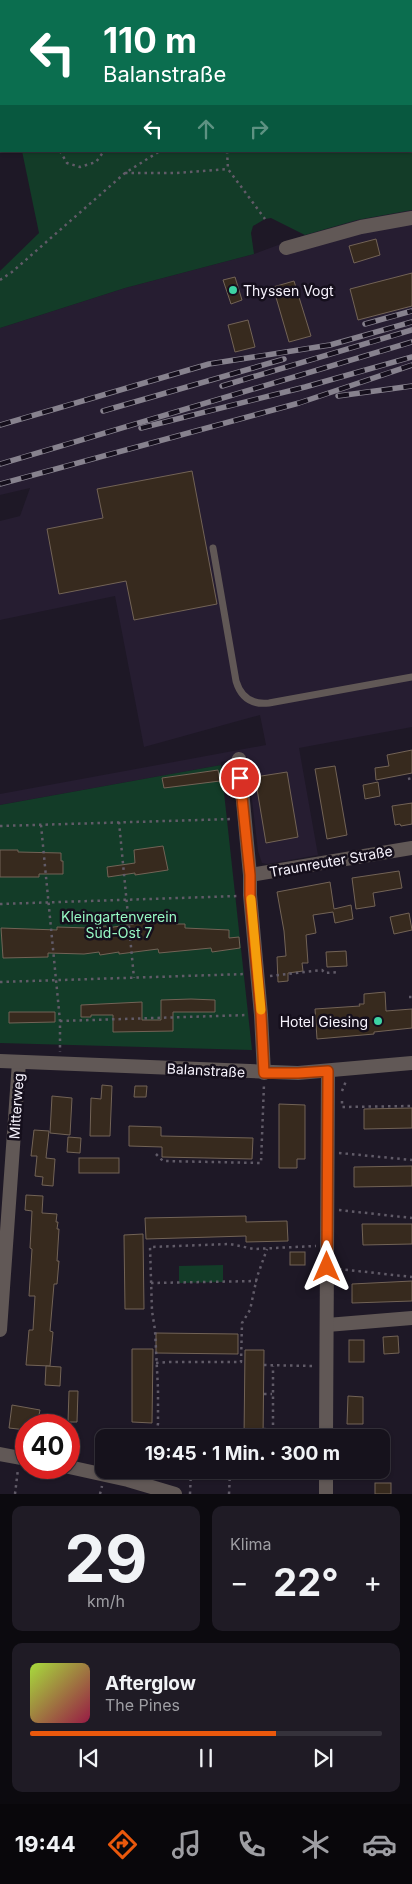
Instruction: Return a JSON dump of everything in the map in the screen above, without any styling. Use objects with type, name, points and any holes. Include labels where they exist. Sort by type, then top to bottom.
[{"type":"street","points":[[286,248],[361,227],[412,218]]},
{"type":"street","points":[[239,759],[250,875],[251,976],[264,1050],[264,1079]]},
{"type":"street","name":"Traunreuter Straße","points":[[250,875],[412,848]]},
{"type":"street","name":"Balanstraße","points":[[0,1061],[264,1079],[298,1073],[412,1063]]},
{"type":"street","name":"Mitterweg","points":[[0,1330],[19,1062]]},
{"type":"street","points":[[326,1429],[328,1071]]},
{"type":"street","points":[[327,1325],[412,1318]]},
{"type":"street","points":[[0,1454],[15,1457]]},
{"type":"street","points":[[80,1469],[128,1480],[175,1494]]},
{"type":"street","points":[[326,1479],[326,1494]]},
{"type":"lane","points":[[213,548],[236,682],[241,692],[250,701],[269,703],[412,677]]},
{"type":"path","points":[[61,152],[67,162],[80,167],[96,162],[103,152]]},
{"type":"path","points":[[0,280],[12,272],[125,173],[158,152]]},
{"type":"path","points":[[227,152],[228,169],[265,219]]},
{"type":"path","points":[[125,173],[177,173],[228,169]]},
{"type":"path","points":[[408,779],[412,778]]},
{"type":"path","points":[[0,826],[227,819]]},
{"type":"path","points":[[119,822],[134,978]]},
{"type":"path","points":[[41,824],[60,1021],[60,1064]]},
{"type":"path","points":[[0,904],[236,896]]},
{"type":"path","points":[[0,982],[251,976],[322,970],[325,973],[339,972]]},
{"type":"path","points":[[60,1021],[248,1015]]},
{"type":"path","points":[[156,1154],[164,1161],[261,1163],[264,1079]]},
{"type":"path","points":[[342,1091],[342,1107],[412,1106]]},
{"type":"path","points":[[328,1152],[371,1158],[412,1160]]},
{"type":"path","points":[[328,1209],[412,1218]]},
{"type":"path","points":[[157,1429],[158,1389],[155,1330],[152,1311],[150,1247],[230,1244],[254,1249],[267,1249],[327,1246]]},
{"type":"path","points":[[156,1363],[241,1362],[242,1323],[250,1310],[267,1249]]},
{"type":"path","points":[[327,1267],[412,1277]]},
{"type":"path","points":[[151,1283],[257,1281]]},
{"type":"path","points":[[264,1366],[326,1366]]},
{"type":"path","points":[[273,1366],[273,1429]]},
{"type":"path","points":[[264,1394],[273,1394]]},
{"type":"path","points":[[15,1494],[18,1479]]},
{"type":"path","points":[[190,1494],[191,1479]]},
{"type":"path","points":[[229,1494],[230,1479]]},
{"type":"shaded area","points":[[412,210],[412,727],[299,748],[318,855],[267,864],[262,863],[258,851],[247,757],[221,762],[221,765],[0,805],[0,794],[266,745],[260,715],[144,747],[115,596],[0,620],[0,521],[20,516],[30,488],[0,495],[0,328],[125,288],[254,254],[305,235],[357,220]]},
{"type":"green space","points":[[22,152],[412,152],[412,210],[357,220],[305,235],[271,218],[265,219],[253,226],[251,233],[254,254],[125,288],[0,328],[0,271],[39,233]]},
{"type":"green space","name":"Kleingartenverein Süd-Ost 7","points":[[221,765],[252,1050],[0,1043],[0,805]]},
{"type":"green space","points":[[223,1265],[223,1282],[179,1283],[179,1266]]},
{"type":"building","points":[[376,239],[380,255],[354,263],[349,246]]},
{"type":"building","points":[[412,273],[412,306],[358,320],[350,289]]},
{"type":"building","name":"Thyssen Vogt","points":[[235,277],[242,300],[231,304],[223,280]]},
{"type":"building","points":[[294,281],[311,336],[289,342],[273,287]]},
{"type":"building","points":[[248,320],[255,347],[235,352],[228,325]]},
{"type":"building","points":[[192,471],[217,604],[134,620],[126,581],[59,594],[47,529],[103,518],[97,489]]},
{"type":"building","points":[[412,750],[412,773],[376,780],[375,768],[389,766],[387,755]]},
{"type":"building","points":[[335,766],[347,835],[327,839],[315,769]]},
{"type":"building","points":[[218,770],[220,781],[164,788],[162,778]]},
{"type":"building","points":[[287,772],[298,837],[266,843],[255,777]]},
{"type":"building","points":[[378,782],[380,796],[365,799],[363,785]]},
{"type":"building","points":[[412,803],[412,824],[395,825],[392,806]]},
{"type":"building","points":[[163,846],[168,870],[108,877],[107,867],[135,863],[134,850]]},
{"type":"building","points":[[0,850],[61,853],[63,874],[39,874],[39,877],[0,877]]},
{"type":"building","points":[[399,871],[402,888],[373,893],[375,906],[356,909],[352,878]]},
{"type":"building","points":[[330,882],[334,909],[351,905],[353,919],[335,923],[333,912],[313,915],[316,933],[306,935],[308,963],[302,963],[303,971],[288,973],[288,981],[278,982],[277,957],[286,956],[284,931],[277,892]]},
{"type":"building","points":[[409,913],[412,930],[394,934],[390,917]]},
{"type":"building","points":[[176,920],[176,924],[185,924],[185,928],[229,930],[229,938],[239,937],[240,948],[212,952],[211,948],[159,953],[158,949],[100,955],[99,952],[84,954],[48,953],[48,957],[3,958],[1,928],[57,930],[57,927],[89,928],[106,926],[107,928],[134,924],[134,922]]},
{"type":"building","points":[[346,951],[347,966],[327,967],[326,952]]},
{"type":"building","points":[[385,992],[386,1011],[412,1009],[412,1028],[374,1032],[374,1034],[317,1039],[315,1009],[360,1006],[359,1004],[364,1004],[364,994]]},
{"type":"building","points":[[161,1000],[215,1000],[215,1012],[173,1012],[173,1031],[113,1032],[113,1015],[81,1017],[81,1005],[142,1002],[142,1020],[161,1020]]},
{"type":"building","points":[[9,1012],[55,1012],[55,1022],[9,1023]]},
{"type":"building","points":[[102,1085],[112,1086],[110,1136],[90,1136],[91,1098],[101,1099]]},
{"type":"building","points":[[135,1086],[147,1086],[146,1097],[134,1097]]},
{"type":"building","points":[[52,1096],[72,1098],[70,1135],[50,1133]]},
{"type":"building","points":[[279,1104],[305,1105],[305,1159],[297,1159],[297,1168],[279,1168]]},
{"type":"building","points":[[412,1108],[412,1128],[364,1129],[364,1109]]},
{"type":"building","points":[[129,1126],[161,1127],[161,1136],[253,1138],[252,1159],[162,1157],[162,1147],[129,1146]]},
{"type":"building","points":[[34,1130],[49,1131],[46,1158],[55,1159],[53,1186],[42,1185],[43,1177],[35,1176],[37,1156],[31,1156]]},
{"type":"building","points":[[68,1137],[81,1138],[80,1153],[67,1152]]},
{"type":"building","points":[[79,1158],[119,1158],[119,1173],[79,1173]]},
{"type":"building","points":[[412,1166],[412,1186],[354,1187],[354,1167]]},
{"type":"building","points":[[26,1195],[43,1196],[42,1213],[57,1214],[56,1222],[58,1222],[57,1229],[59,1229],[57,1261],[59,1261],[57,1284],[54,1284],[50,1331],[53,1332],[50,1366],[26,1365],[29,1330],[33,1330],[35,1296],[29,1296],[32,1211],[25,1210]]},
{"type":"building","points":[[246,1216],[246,1222],[287,1221],[288,1241],[246,1242],[246,1236],[146,1239],[145,1218]]},
{"type":"building","points":[[362,1224],[412,1224],[412,1244],[363,1245]]},
{"type":"building","points":[[143,1234],[144,1309],[125,1309],[124,1235]]},
{"type":"building","points":[[290,1252],[305,1252],[305,1265],[290,1265]]},
{"type":"building","points":[[412,1281],[412,1301],[352,1303],[352,1284]]},
{"type":"building","points":[[156,1333],[238,1334],[238,1354],[156,1353]]},
{"type":"building","points":[[398,1336],[399,1353],[384,1354],[383,1337]]},
{"type":"building","points":[[349,1340],[364,1340],[364,1362],[349,1362]]},
{"type":"building","points":[[132,1349],[153,1349],[152,1423],[132,1422]]},
{"type":"building","points":[[245,1350],[264,1350],[263,1429],[244,1429]]},
{"type":"building","points":[[46,1366],[61,1367],[60,1386],[45,1385]]},
{"type":"building","points":[[69,1391],[78,1391],[77,1414],[68,1414]]},
{"type":"building","points":[[348,1396],[363,1397],[363,1424],[347,1424]]},
{"type":"building","points":[[12,1405],[40,1410],[39,1414],[15,1414],[15,1429],[9,1428]]},
{"type":"building","points":[[375,1483],[391,1483],[391,1494],[375,1494]]},
{"type":"railway","points":[[365,324],[412,311]]},
{"type":"railway","points":[[0,425],[209,364],[330,345],[412,322]]},
{"type":"railway","points":[[222,386],[412,330]]},
{"type":"railway","points":[[0,464],[412,342]]},
{"type":"railway","points":[[141,428],[305,387],[412,357]]},
{"type":"railway","points":[[103,411],[284,359]]},
{"type":"railway","points":[[0,484],[299,403],[412,365]]},
{"type":"railway","points":[[338,396],[412,386]]},
{"type":"slow traffic","points":[[251,899],[261,1010]]},
{"type":"place","name":"Thyssen Vogt","points":[[233,290]]},
{"type":"place","name":"Hotel Giesing","points":[[378,1021]]},
{"type":"route","points":[[240,778],[250,875],[250,895],[264,1050],[264,1073],[328,1071],[327,1267]]}]
